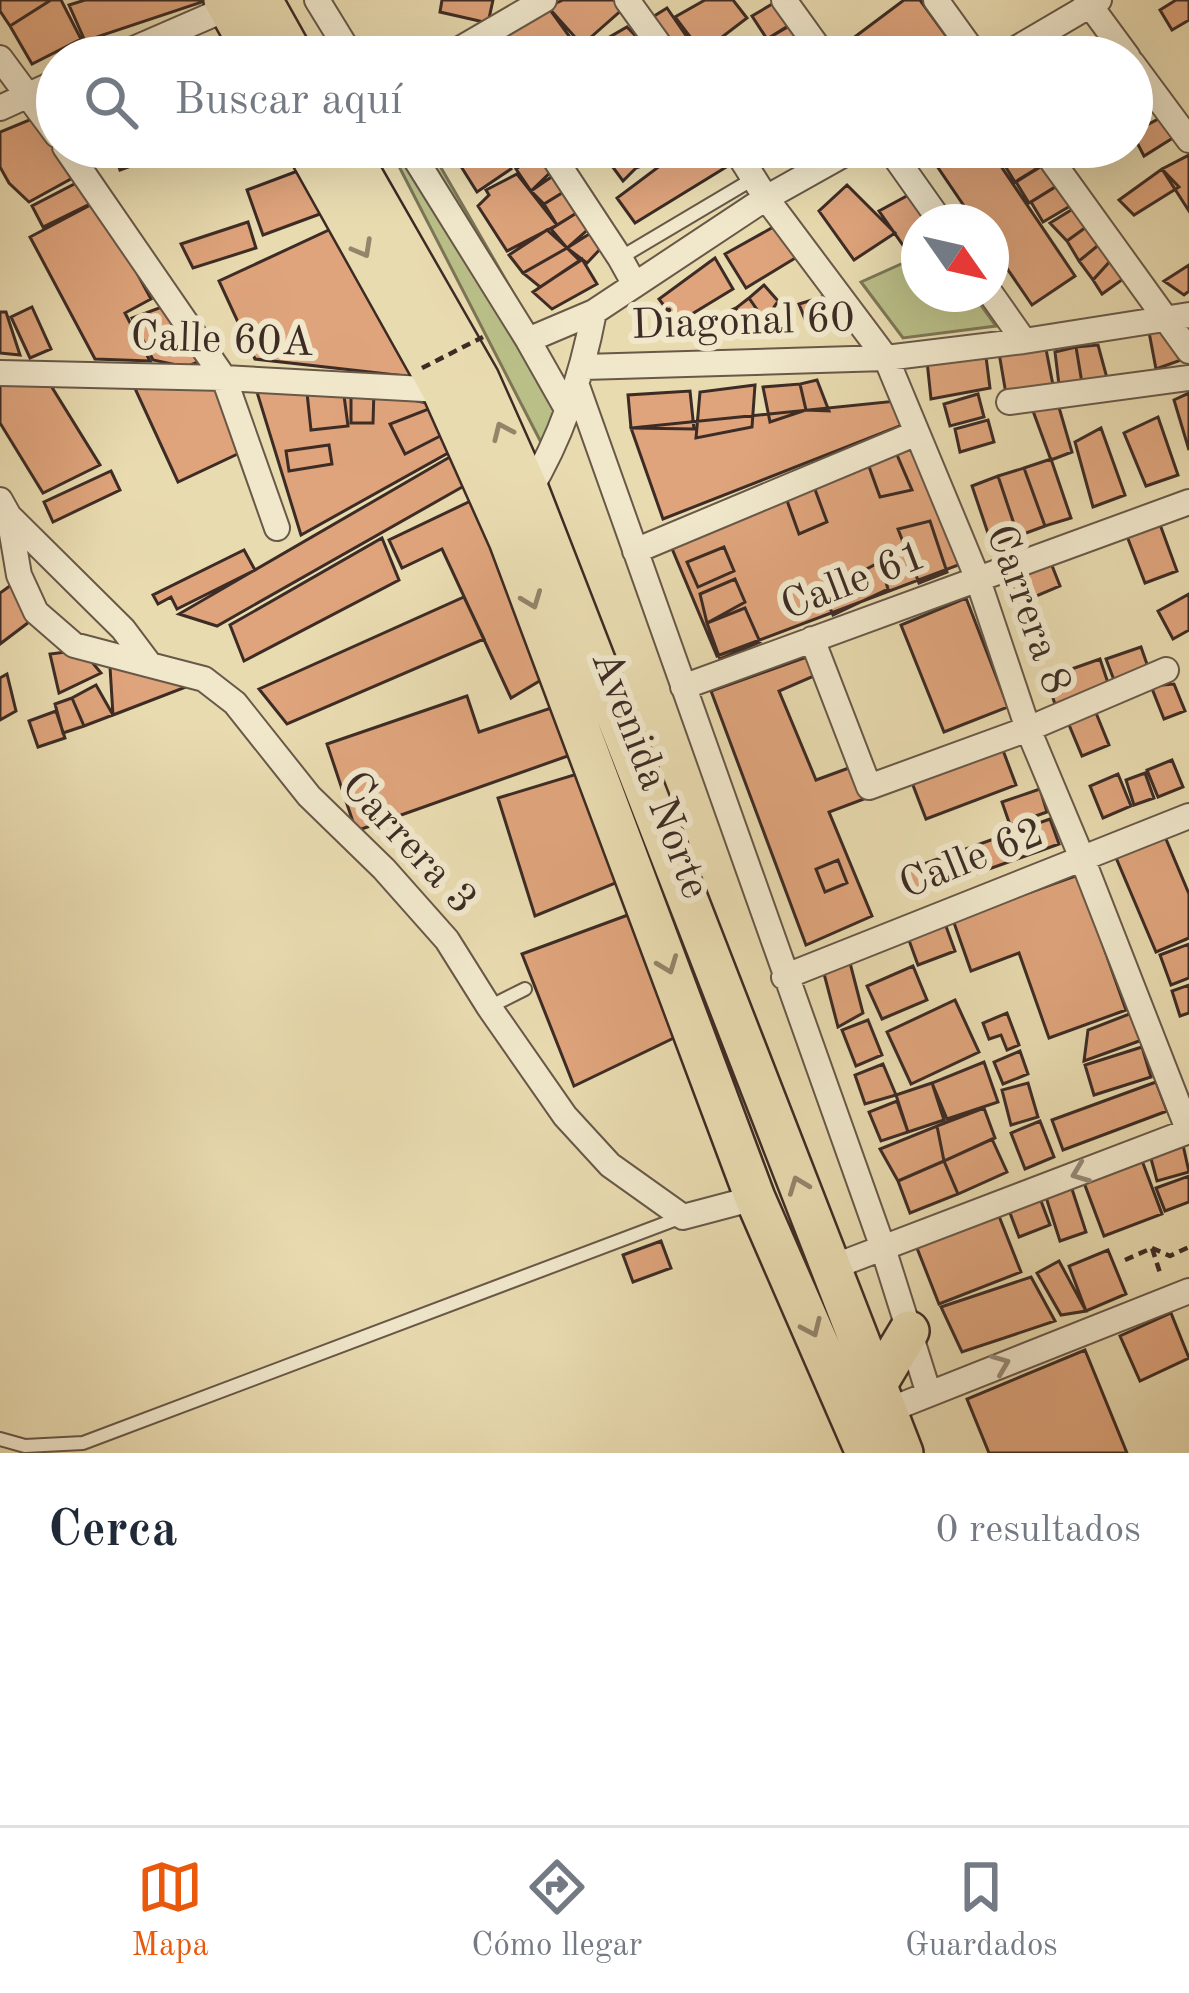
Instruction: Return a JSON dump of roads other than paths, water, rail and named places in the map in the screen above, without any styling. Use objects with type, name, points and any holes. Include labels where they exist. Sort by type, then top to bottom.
[{"type":"main road","points":[[238,3],[249,36]]},
{"type":"main road","points":[[238,3],[273,36]]},
{"type":"main road","name":"Avenida Norte","points":[[317,168],[432,379],[509,540],[755,1198],[870,1419],[903,1453]]},
{"type":"main road","name":"Avenida Norte","points":[[358,168],[479,379],[529,490],[830,1268],[870,1419]]},
{"type":"main road","points":[[870,1419],[909,1331]]},
{"type":"street","points":[[317,0],[339,36]]},
{"type":"street","points":[[627,0],[653,36]]},
{"type":"street","points":[[784,0],[810,36]]},
{"type":"street","points":[[936,0],[962,36]]},
{"type":"street","points":[[492,36],[535,2]]},
{"type":"street","points":[[1036,36],[1092,2],[1114,36]]},
{"type":"street","points":[[163,36],[238,3]]},
{"type":"street","points":[[0,58],[36,104]]},
{"type":"street","points":[[0,108],[36,91]]},
{"type":"street","points":[[1153,91],[1189,140]]},
{"type":"street","points":[[79,168],[224,378],[277,528]]},
{"type":"street","points":[[421,168],[528,340],[576,388],[883,1247],[929,1394]]},
{"type":"street","points":[[566,168],[634,285]]},
{"type":"street","name":"Carrera 8","points":[[747,168],[886,358],[977,577],[1028,729],[1189,1131]]},
{"type":"street","points":[[528,340],[594,312],[759,188],[807,168]]},
{"type":"street","points":[[903,168],[928,204]]},
{"type":"street","points":[[1059,168],[1178,317],[1189,351]]},
{"type":"street","points":[[529,490],[551,455],[576,388],[594,312]]},
{"type":"street","points":[[1004,312],[1024,341]]},
{"type":"street","name":"Diagonal 60","points":[[576,388],[886,358],[1178,317]]},
{"type":"street","name":"Calle 60A","points":[[0,373],[432,379]]},
{"type":"street","points":[[1009,402],[1189,378]]},
{"type":"street","points":[[635,551],[917,434]]},
{"type":"street","name":"Calle 61","points":[[683,687],[1189,502]]},
{"type":"street","points":[[4,508],[123,629],[150,665]]},
{"type":"street","name":"Carrera 3","points":[[4,508],[19,575],[36,612],[74,645],[203,679],[236,703],[309,796],[384,869],[447,940],[565,1116],[610,1165],[683,1217]]},
{"type":"street","points":[[812,640],[869,787],[1028,729],[1166,670]]},
{"type":"street","name":"Calle 62","points":[[784,977],[1189,816]]},
{"type":"street","points":[[830,1268],[1189,1131]]},
{"type":"street","points":[[683,1217],[755,1198]]},
{"type":"street","points":[[870,1419],[1189,1291]]},
{"type":"lane","points":[[620,258],[759,188]]},
{"type":"lane","points":[[489,1007],[525,989]]},
{"type":"lane","points":[[0,1439],[25,1445],[83,1443],[683,1217]]}]
